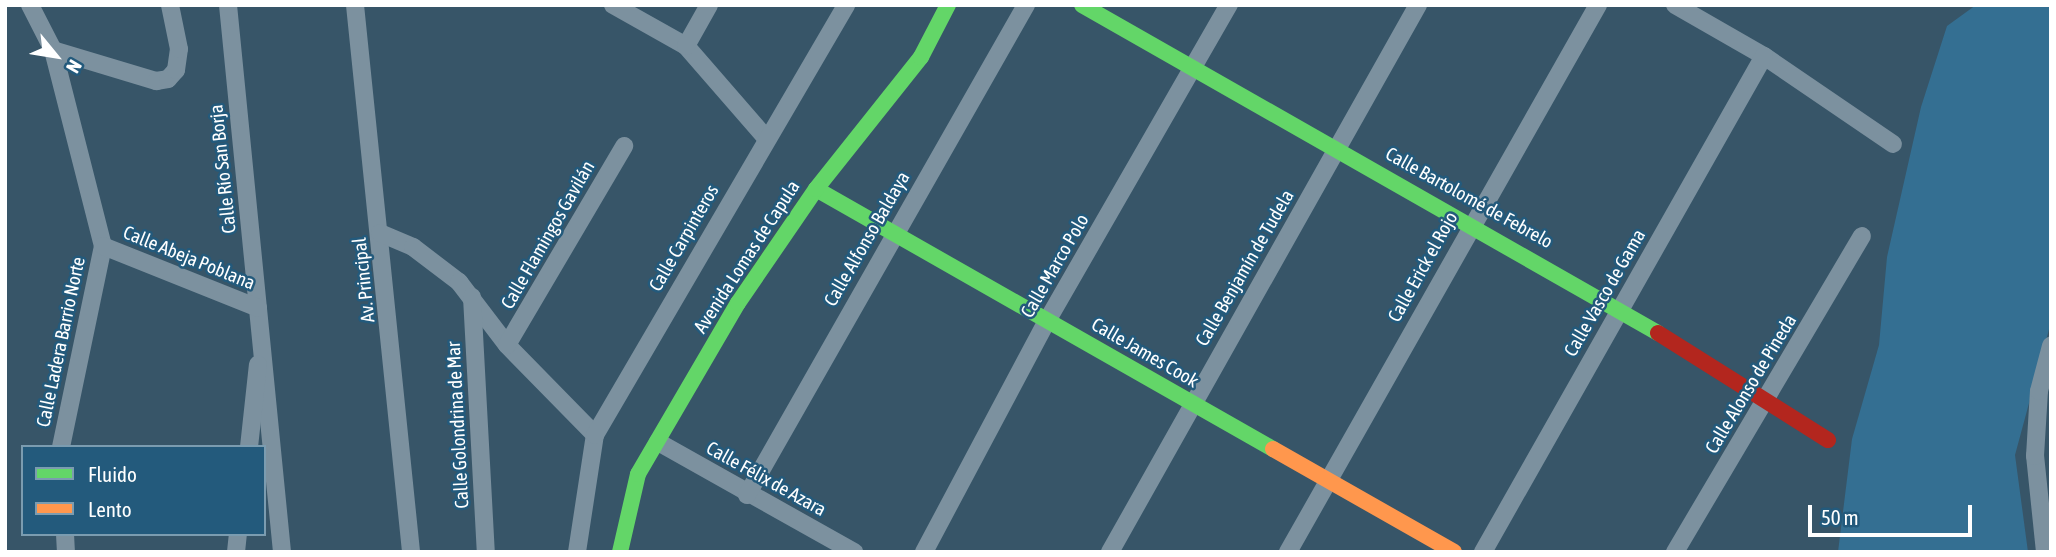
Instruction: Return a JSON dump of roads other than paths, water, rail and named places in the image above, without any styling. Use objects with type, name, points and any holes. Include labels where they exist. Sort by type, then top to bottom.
[{"type":"street","name":"Calle Ladera Barrio Norte","points":[[30,5],[53,50],[103,246],[66,445]]},
{"type":"street","points":[[53,50],[156,81],[168,79],[176,70],[178,49],[170,5]]},
{"type":"street","name":"Calle Río San Borja","points":[[228,5],[282,552]]},
{"type":"street","name":"Av. Principal","points":[[355,5],[411,552]]},
{"type":"street","points":[[613,5],[686,47],[766,138]]},
{"type":"street","points":[[686,47],[709,5]]},
{"type":"street","name":"Calle Carpinteros","points":[[577,552],[595,435],[846,5]]},
{"type":"street","name":"Avenida Lomas de Capula","points":[[620,547],[638,474],[738,303],[816,189],[921,57],[948,5]]},
{"type":"street","name":"Calle Alfonso Baldaya","points":[[747,495],[894,232],[1026,5]]},
{"type":"street","name":"Calle Bartolomé de Febrelo","points":[[1082,5],[1621,308],[1765,404],[1828,440]]},
{"type":"street","name":"Calle Marco Polo","points":[[924,552],[1047,321],[1229,5]]},
{"type":"street","name":"Calle Benjamín de Tudela","points":[[1110,552],[1418,5]]},
{"type":"street","name":"Calle Erick el Rojo","points":[[1288,552],[1471,223],[1598,5]]},
{"type":"street","points":[[1675,5],[1764,56],[1893,144]]},
{"type":"street","name":"Calle Vasco de Gama","points":[[1483,552],[1764,56]]},
{"type":"street","name":"Calle Flamingos Gavilán","points":[[508,345],[624,146]]},
{"type":"street","name":"Calle James Cook","points":[[816,189],[1191,405],[1454,552]]},
{"type":"street","name":"Calle Flamingos Gavilán","points":[[380,233],[439,263],[471,295],[508,345],[595,435]]},
{"type":"street","name":"Calle Alonso de Pineda","points":[[1675,552],[1862,236]]},
{"type":"street","name":"Calle Abeja Poblana","points":[[103,246],[258,309]]},
{"type":"street","name":"Calle Golondrina de Mar","points":[[471,295],[486,552]]},
{"type":"street","name":"Calle Río San Borja","points":[[249,445],[261,329]]},
{"type":"street","points":[[2045,552],[2035,456],[2039,391],[2051,346]]},
{"type":"street","name":"Calle Félix de Azara","points":[[658,442],[747,495],[854,552]]},
{"type":"street","points":[[620,547],[637,552]]}]
